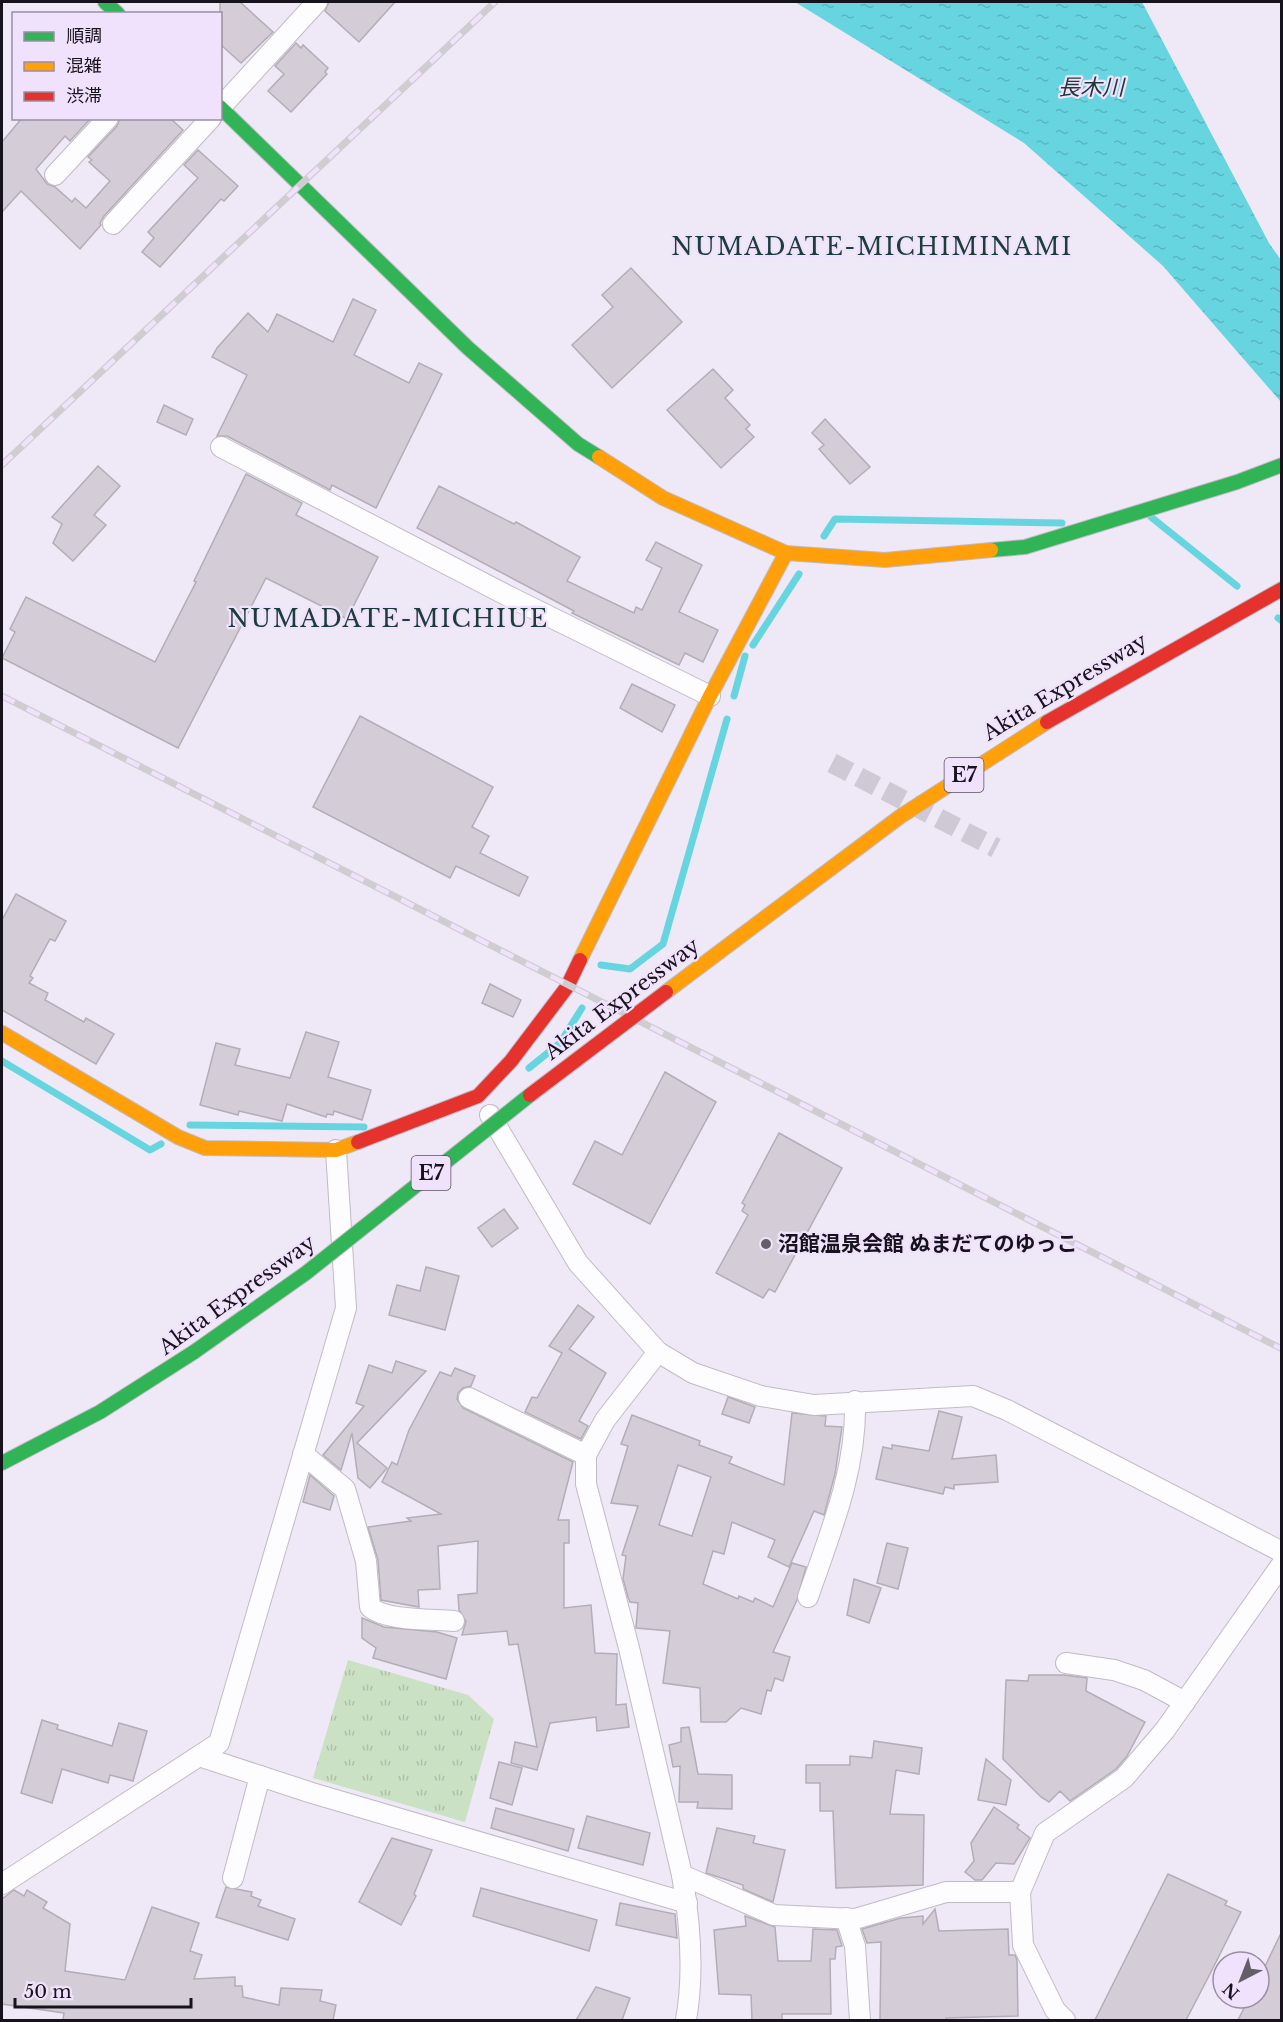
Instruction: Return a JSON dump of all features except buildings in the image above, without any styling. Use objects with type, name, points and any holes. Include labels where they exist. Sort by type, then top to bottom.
[{"type":"main road","points":[[222,108],[468,348],[578,444],[663,498],[786,553],[885,560],[1025,547],[1237,482],[1281,465]]},
{"type":"main road","points":[[2,1033],[178,1137],[205,1148],[336,1150],[478,1096],[511,1061],[567,987],[710,696],[786,553]]},
{"type":"main road","name":"Akita Expressway","points":[[2,1463],[48,1442],[153,1380],[306,1273],[477,1135],[834,866],[980,763],[1143,663],[1281,589]]},
{"type":"street","points":[[222,106],[315,2]]},
{"type":"street","points":[[56,175],[106,120]]},
{"type":"street","points":[[113,224],[209,120]]},
{"type":"street","points":[[221,447],[512,598],[710,696]]},
{"type":"street","points":[[478,1096],[578,1263],[658,1352],[693,1373],[761,1396],[814,1405],[972,1396],[1007,1410],[1281,1552]]},
{"type":"street","points":[[2,1884],[219,1743],[346,1308],[336,1150]]},
{"type":"street","points":[[658,1352],[605,1420],[586,1455],[586,1485],[629,1648],[682,1875],[687,1903],[690,2000],[686,2020]]},
{"type":"street","points":[[469,1398],[586,1455]]},
{"type":"street","points":[[808,1597],[852,1461],[855,1401]]},
{"type":"street","points":[[303,1454],[345,1489],[366,1561],[370,1607],[376,1612],[395,1616],[454,1621]]},
{"type":"street","points":[[1065,2020],[1055,2010],[1023,1945],[1020,1892],[1045,1833],[1124,1778],[1185,1702],[1281,1564]]},
{"type":"street","points":[[1066,1663],[1114,1670],[1144,1680],[1185,1702]]},
{"type":"street","points":[[200,1756],[260,1776],[687,1903]]},
{"type":"street","points":[[233,1878],[260,1776]]},
{"type":"street","points":[[682,1875],[774,1915],[855,1919],[946,1892],[1020,1892]]},
{"type":"street","points":[[846,1918],[855,1946],[860,2020]]},
{"type":"green space","points":[[348,1660],[468,1695],[494,1719],[465,1822],[313,1778]]},
{"type":"water","name":"長木川","points":[[795,2],[1142,2],[1269,243],[1281,260],[1281,402],[1163,266],[1024,143]]},
{"type":"waterway","points":[[1151,517],[1237,586]]},
{"type":"waterway","points":[[824,536],[835,519],[1062,523]]},
{"type":"waterway","points":[[753,645],[799,574]]},
{"type":"waterway","points":[[1278,618],[1282,621]]},
{"type":"waterway","points":[[734,696],[745,656]]},
{"type":"waterway","points":[[601,965],[630,969],[663,944],[727,719]]},
{"type":"waterway","points":[[529,1068],[560,1043],[582,1008]]},
{"type":"waterway","points":[[2,1061],[150,1150],[161,1144]]},
{"type":"waterway","points":[[190,1125],[364,1127]]},
{"type":"tunnel","points":[[832,763],[996,848]]},
{"type":"railway","points":[[2,465],[495,2]]},
{"type":"railway","points":[[2,696],[1282,1349]]},
{"type":"traffic: fast","points":[[105,2],[116,12]]},
{"type":"traffic: fast","points":[[222,109],[468,348],[578,444],[599,457]]},
{"type":"traffic: fast","points":[[991,550],[1025,547],[1237,482],[1282,465]]},
{"type":"traffic: fast","points":[[194,1352],[306,1273],[530,1095]]},
{"type":"traffic: fast","points":[[2,1463],[100,1412],[194,1352]]},
{"type":"traffic: slow","points":[[599,457],[663,498],[786,553],[885,560],[991,550]]},
{"type":"traffic: slow","points":[[580,960],[710,696],[786,553]]},
{"type":"traffic: slow","points":[[666,992],[901,816],[1047,722]]},
{"type":"traffic: slow","points":[[2,1033],[178,1137],[205,1148],[336,1150],[358,1142]]},
{"type":"traffic: jam","points":[[1047,722],[1282,589]]},
{"type":"traffic: jam","points":[[358,1142],[478,1096],[511,1061],[567,987],[580,960]]},
{"type":"traffic: jam","points":[[530,1095],[666,992]]},
{"type":"place","name":"沼館温泉会館 ぬまだてのゆっこ","points":[[766,1244]]},
{"type":"district","name":"NUMADATE-MICHIMINAMI","points":[[872,247]]},
{"type":"district","name":"NUMADATE-MICHIUE","points":[[388,619]]}]
